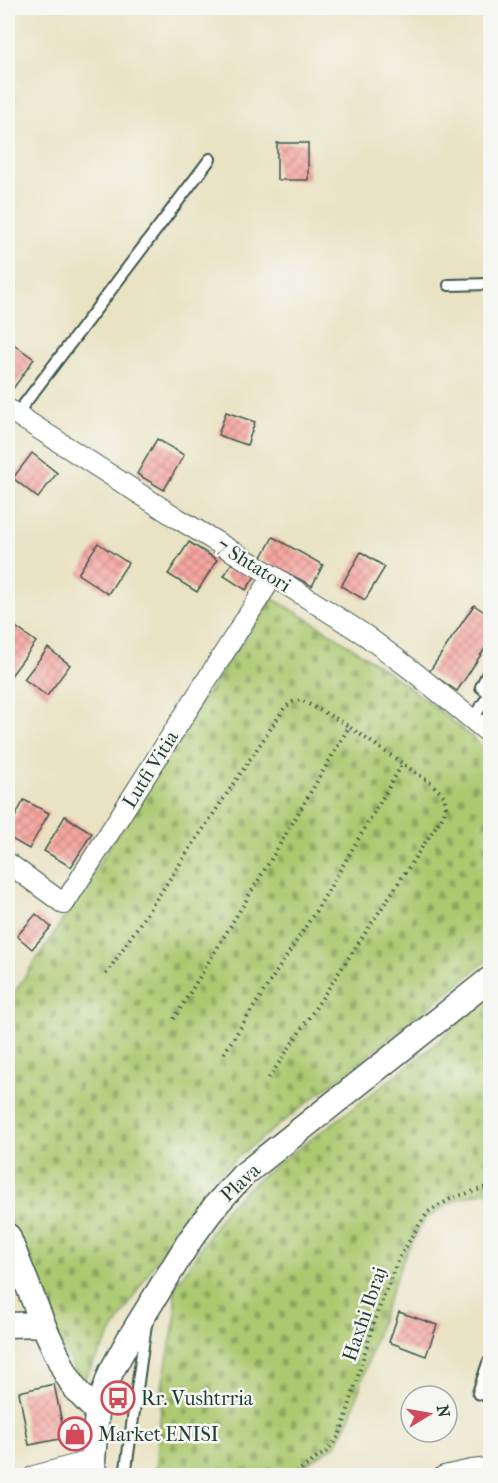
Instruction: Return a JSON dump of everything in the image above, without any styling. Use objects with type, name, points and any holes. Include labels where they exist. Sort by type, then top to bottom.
[{"type":"street","name":"7 Shtatori","points":[[12,412],[365,635],[490,734]]},
{"type":"street","name":"Lutfi Vitia","points":[[8,862],[64,904],[273,576]]},
{"type":"street","name":"Plava","points":[[94,1468],[97,1412],[111,1372],[190,1239],[215,1206],[242,1176],[490,979]]},
{"type":"street","points":[[8,1236],[43,1324],[69,1380],[97,1412]]},
{"type":"street","points":[[8,1325],[43,1324]]},
{"type":"street","points":[[34,1476],[94,1468]]},
{"type":"street","points":[[444,1476],[490,1468]]},
{"type":"lane","points":[[12,412],[210,159]]},
{"type":"lane","points":[[449,285],[490,284]]},
{"type":"lane","points":[[472,719],[490,694],[481,687],[490,669]]},
{"type":"lane","points":[[125,1476],[149,1306]]},
{"type":"lane","points":[[490,1363],[488,1363],[478,1393],[490,1397]]},
{"type":"path","points":[[106,974],[285,707],[301,700],[349,727],[431,783],[444,796],[446,806],[444,814],[267,1081]]},
{"type":"path","points":[[174,1018],[349,727]]},
{"type":"path","points":[[224,1053],[319,906],[403,763]]},
{"type":"path","name":"Haxhi Ibraj","points":[[291,1476],[327,1451],[339,1436],[375,1321],[397,1262],[418,1226],[428,1212],[444,1202],[490,1186]]},
{"type":"green space","points":[[272,599],[310,620],[384,669],[490,753],[490,958],[224,1169],[195,1203],[169,1240],[82,1383],[50,1325],[8,1212],[8,1002],[75,902],[172,745]]},
{"type":"green space","points":[[490,997],[490,1190],[455,1200],[426,1218],[406,1252],[382,1317],[351,1416],[336,1445],[290,1475],[205,1476],[156,1470],[163,1381],[176,1314],[174,1289],[227,1207],[265,1173],[428,1050]]},
{"type":"building","points":[[460,8],[488,8],[489,9],[461,14]]},
{"type":"building","points":[[277,143],[308,143],[308,180],[277,180]]},
{"type":"building","points":[[12,343],[34,359],[8,396],[8,349]]},
{"type":"building","points":[[226,412],[255,422],[247,445],[218,435]]},
{"type":"building","points":[[157,439],[184,455],[164,490],[137,474]]},
{"type":"building","points":[[32,453],[57,473],[38,498],[13,478]]},
{"type":"building","points":[[273,537],[323,565],[312,586],[261,559]]},
{"type":"building","points":[[189,542],[217,560],[197,592],[168,574]]},
{"type":"building","points":[[98,543],[128,563],[108,594],[78,574]]},
{"type":"building","points":[[361,552],[385,567],[365,600],[341,586]]},
{"type":"building","points":[[233,561],[256,575],[246,590],[224,576]]},
{"type":"building","points":[[474,605],[490,616],[490,641],[457,691],[429,672]]},
{"type":"building","points":[[9,622],[36,642],[10,677],[8,675]]},
{"type":"building","points":[[48,648],[70,665],[47,696],[24,679]]},
{"type":"building","points":[[24,800],[49,813],[29,849],[8,837],[8,830]]},
{"type":"building","points":[[65,816],[92,833],[71,867],[44,851]]},
{"type":"building","points":[[36,914],[51,927],[32,949],[17,936]]},
{"type":"building","points":[[399,1312],[437,1325],[426,1356],[389,1342]]},
{"type":"building","points":[[54,1384],[65,1438],[29,1445],[19,1392]]},
{"type":"place","name":"Rr. Vushtrria","points":[[118,1398]]},
{"type":"place","name":"Market ENISI","points":[[75,1434]]}]
